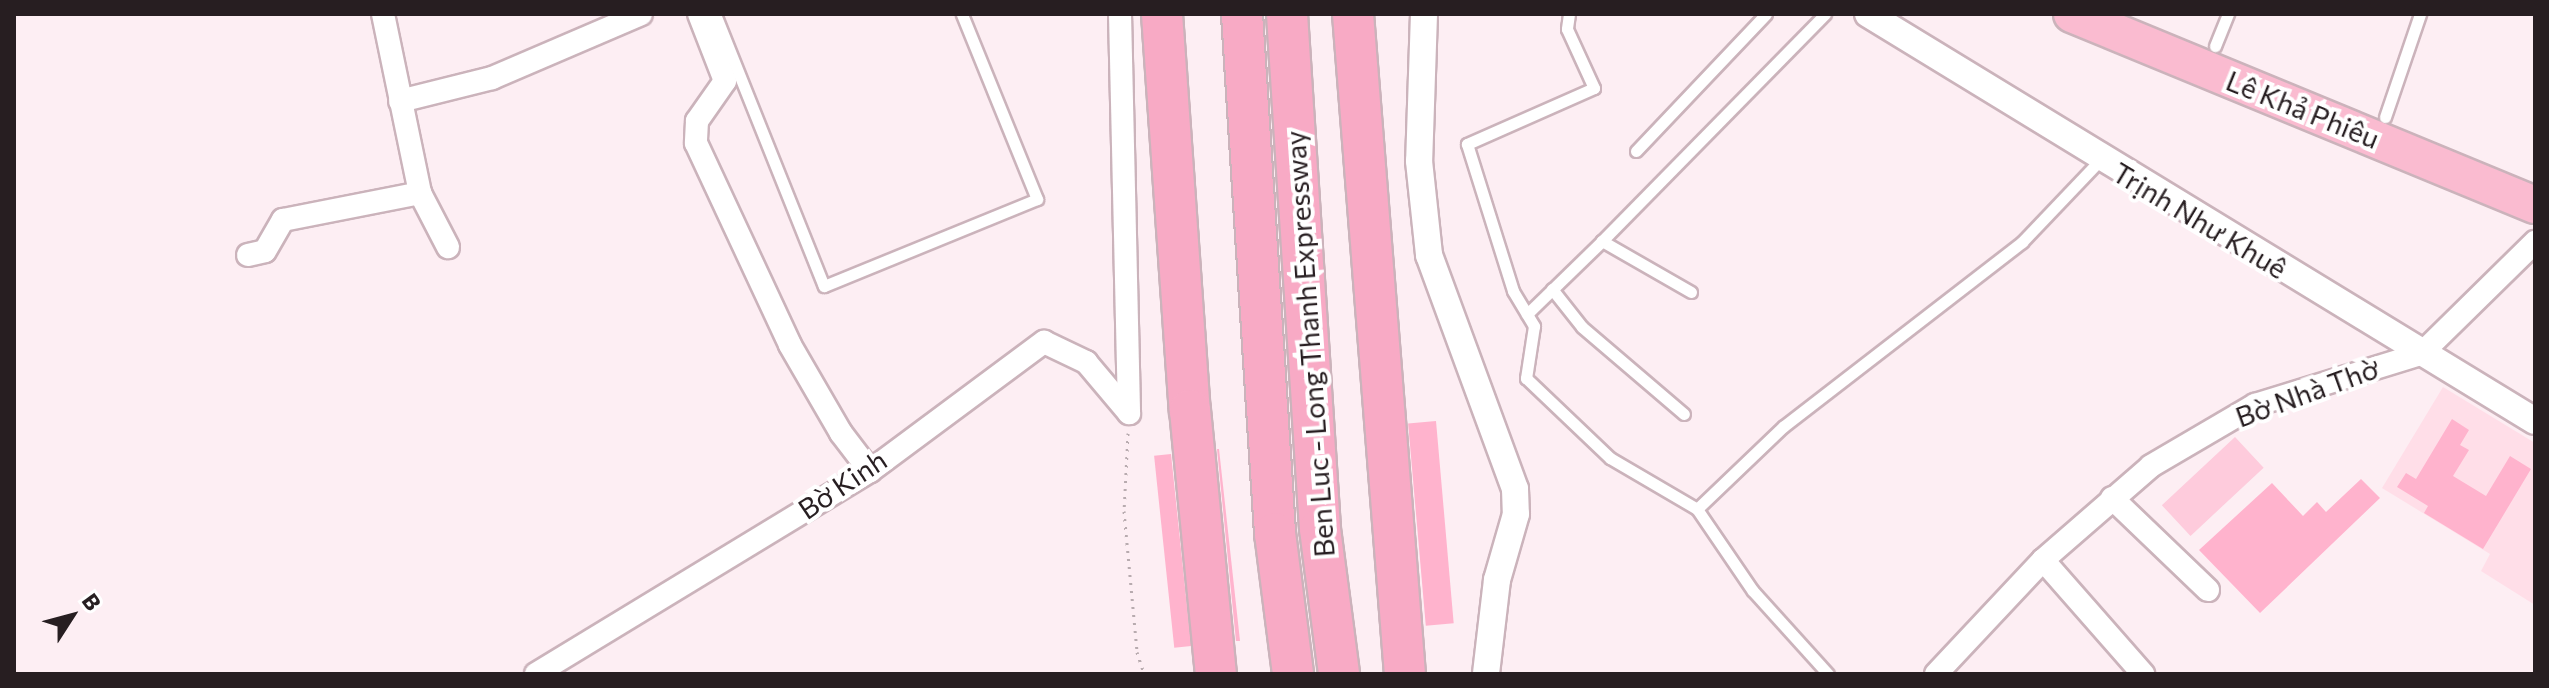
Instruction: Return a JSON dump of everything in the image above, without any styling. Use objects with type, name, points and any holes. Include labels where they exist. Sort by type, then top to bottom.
[{"type":"highway","points":[[1162,14],[1190,410],[1216,674]]},
{"type":"highway","name":"Ben Luc - Long Thanh Expressway","points":[[1242,14],[1275,533],[1293,674]]},
{"type":"highway","name":"Ben Luc - Long Thanh Expressway","points":[[1287,14],[1320,529],[1339,674]]},
{"type":"highway","points":[[1353,14],[1405,674]]},
{"type":"highway","name":"Lê Khả Phiêu","points":[[2072,14],[2535,205]]},
{"type":"highway","name":"Lê Khả Phiêu","points":[[2137,14],[2222,30],[2385,117],[2535,179]]},
{"type":"street","points":[[383,14],[420,193],[448,247]]},
{"type":"street","points":[[400,101],[492,78],[641,14]]},
{"type":"street","points":[[699,14],[725,81],[697,121],[696,143],[790,345],[841,433],[870,471]]},
{"type":"street","points":[[1120,14],[1129,413]]},
{"type":"street","points":[[1424,14],[1419,161],[1429,255],[1515,489],[1516,514],[1497,580],[1486,674]]},
{"type":"street","name":"Trịnh Như Khuê","points":[[1868,14],[2101,159],[2535,421]]},
{"type":"street","points":[[248,255],[265,251],[283,220],[420,193]]},
{"type":"street","name":"Bờ Nhà Thờ","points":[[1936,674],[2043,560],[2112,498],[2164,458],[2255,405],[2421,354],[2535,242]]},
{"type":"street","name":"Bờ Kinh","points":[[536,674],[870,471],[1044,342],[1086,362],[1129,413]]},
{"type":"street","points":[[2112,498],[2208,590]]},
{"type":"street","points":[[2043,560],[2143,674]]},
{"type":"lane","points":[[715,14],[824,286],[1037,199],[962,14]]},
{"type":"lane","points":[[1569,14],[1567,29],[1594,88],[1467,144],[1513,291],[1535,333],[1525,365],[1528,382],[1610,458],[1697,509],[1753,591],[1828,674]]},
{"type":"lane","points":[[1636,151],[1766,14]]},
{"type":"lane","points":[[1527,314],[1825,14]]},
{"type":"lane","points":[[2385,117],[2420,14]]},
{"type":"lane","points":[[1697,509],[1784,426],[2022,242],[2101,159]]},
{"type":"lane","points":[[1602,241],[1691,292]]},
{"type":"lane","points":[[1552,289],[1582,327],[1684,414]]},
{"type":"path","points":[[1129,413],[1124,511],[1137,652],[1144,674]]},
{"type":"shaded area","points":[[2443,387],[2535,443],[2535,605],[2481,571],[2490,554],[2382,488]]},
{"type":"shaded area","points":[[2235,437],[2264,468],[2191,536],[2162,505]]},
{"type":"building","points":[[2452,419],[2469,430],[2460,445],[2469,450],[2453,476],[2486,496],[2510,456],[2531,469],[2483,549],[2424,513],[2428,506],[2397,487],[2406,473],[2416,479]]},
{"type":"building","points":[[1436,421],[1454,623],[1426,626],[1408,423]]},
{"type":"building","points":[[1219,449],[1240,641],[1236,641]]},
{"type":"building","points":[[1171,454],[1191,646],[1174,648],[1154,456]]},
{"type":"building","points":[[2361,479],[2380,498],[2260,613],[2199,550],[2272,483],[2303,516],[2317,502],[2326,512]]}]
